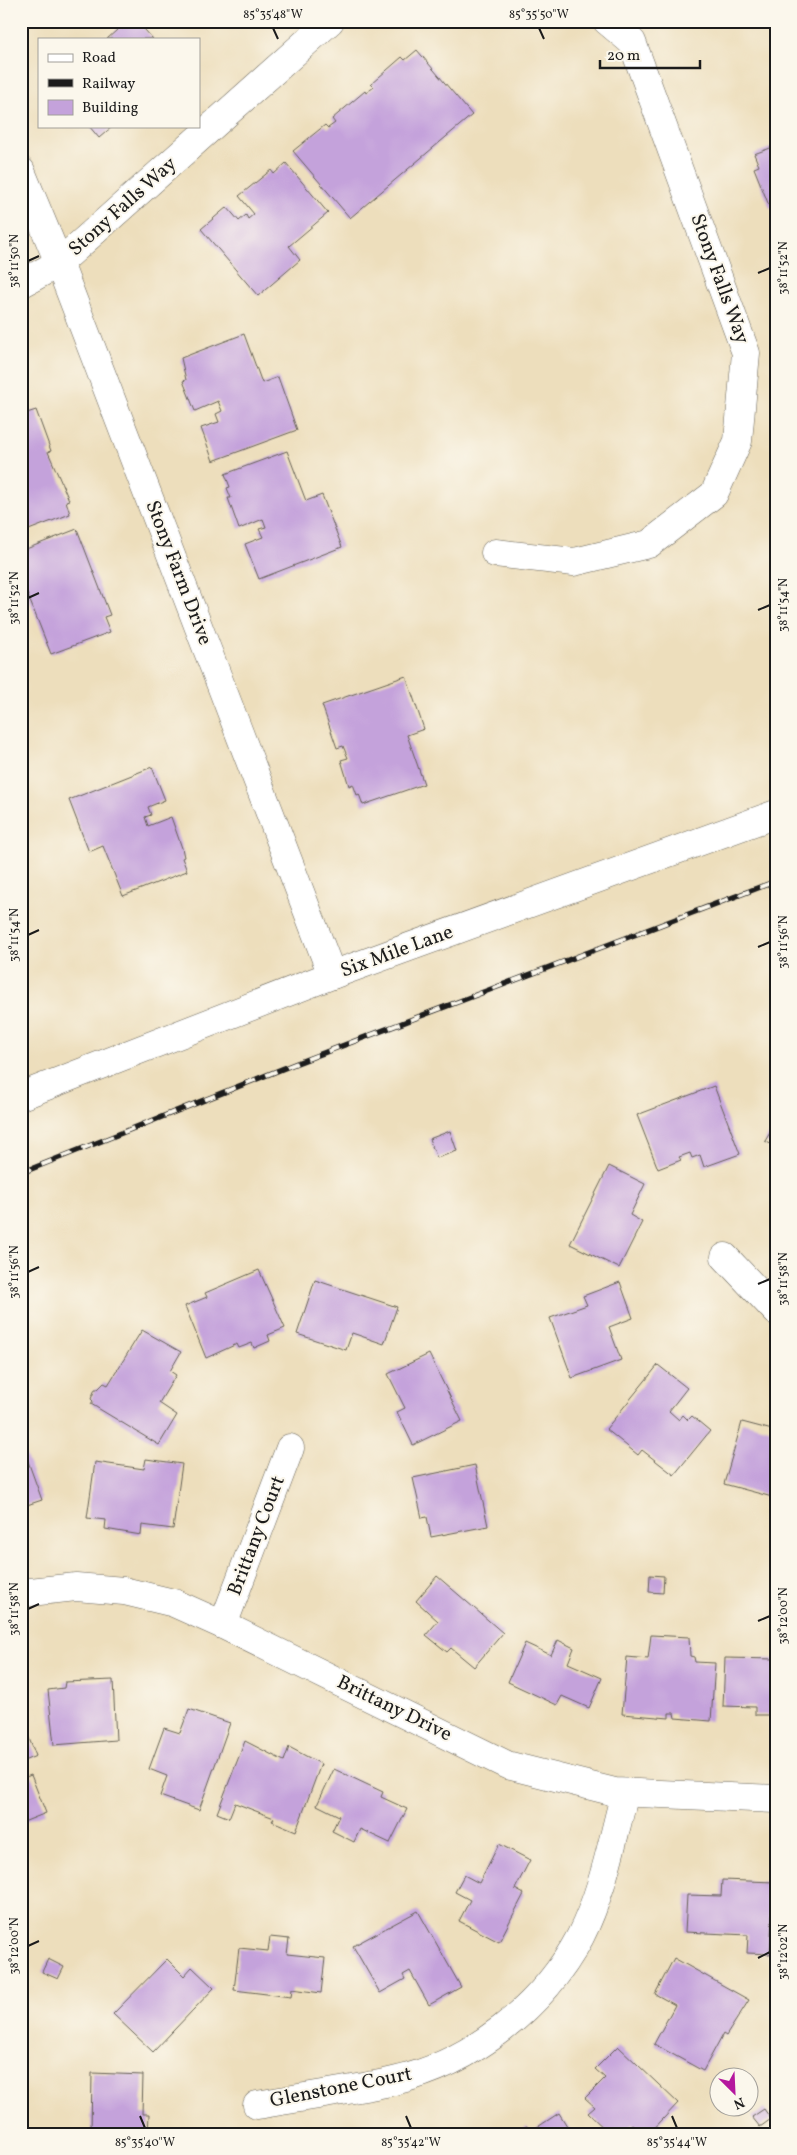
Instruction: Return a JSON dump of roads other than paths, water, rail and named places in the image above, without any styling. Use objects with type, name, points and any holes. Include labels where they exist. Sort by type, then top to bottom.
[{"type":"street","name":"Stony Falls Way","points":[[21,284],[59,264],[330,21]]},
{"type":"street","name":"Stony Falls Way","points":[[495,553],[574,562],[649,544],[714,494],[738,441],[746,353],[632,42],[607,21]]},
{"type":"street","name":"Stony Farm Drive","points":[[21,171],[59,264],[332,975]]},
{"type":"street","name":"Six Mile Lane","points":[[21,1096],[332,975],[776,814]]},
{"type":"street","points":[[725,1257],[776,1311]]},
{"type":"street","name":"Brittany Court","points":[[223,1625],[290,1448]]},
{"type":"street","name":"Brittany Drive","points":[[21,1593],[76,1587],[124,1591],[174,1604],[223,1625],[506,1765],[624,1793],[776,1799]]},
{"type":"street","name":"Glenstone Court","points":[[257,2105],[396,2080],[428,2070],[477,2047],[514,2020],[549,1983],[580,1937],[600,1890],[624,1793]]},
{"type":"railway","points":[[21,1173],[297,1063],[776,881]]}]
